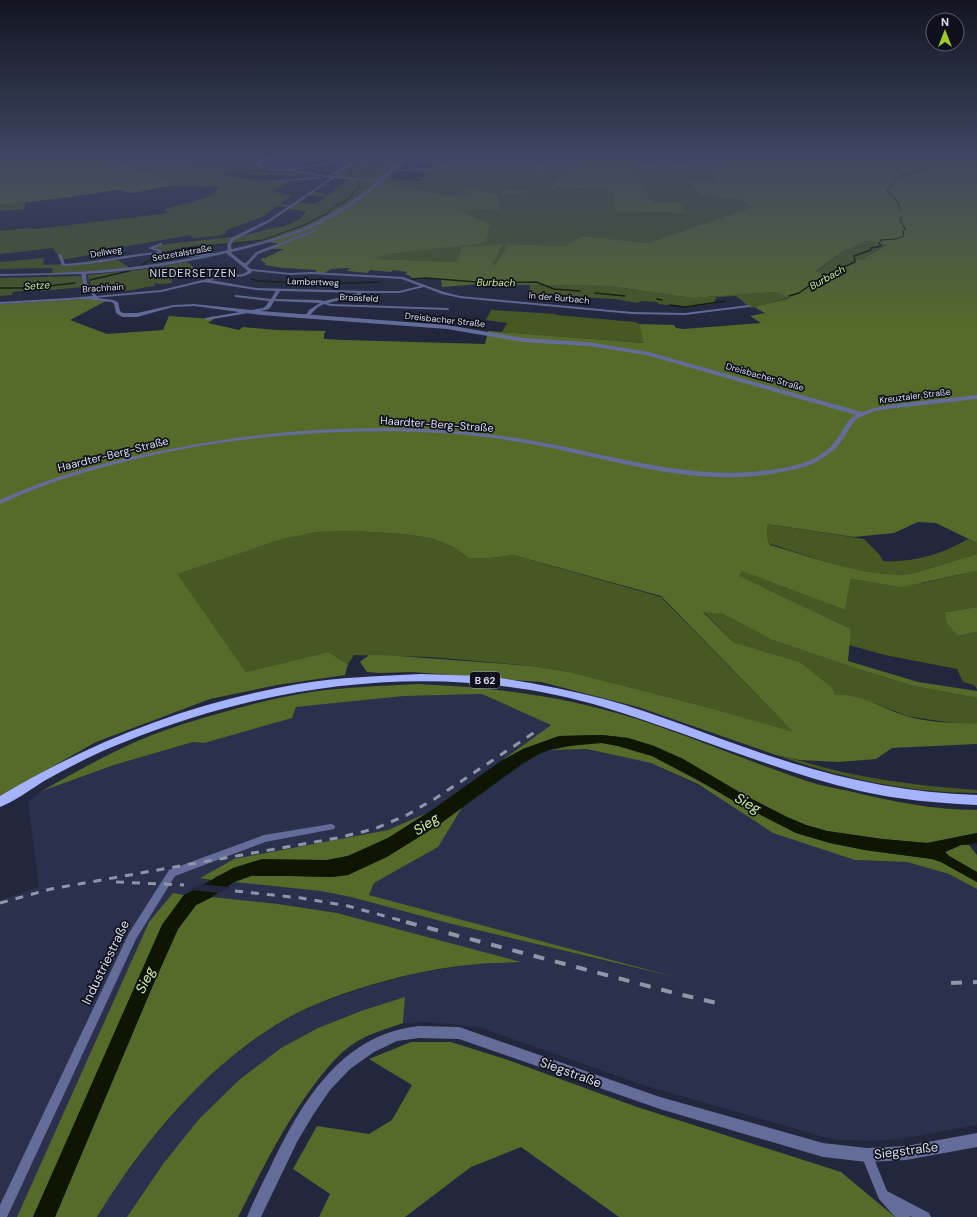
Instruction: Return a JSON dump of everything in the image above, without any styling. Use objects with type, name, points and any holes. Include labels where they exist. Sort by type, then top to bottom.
[{"type":"main road","name":"B 62","points":[[0,802],[53,772],[119,739],[152,726],[225,704],[288,690],[355,681],[426,678],[492,681],[549,690],[601,702],[698,734],[767,759],[862,787],[946,799],[977,800]]},
{"type":"street","points":[[250,270],[228,252],[229,244],[238,235],[269,221],[281,213]]},
{"type":"street","name":"Setzetalstraße","points":[[0,276],[83,273],[130,269],[218,254],[271,241],[323,220],[336,213]]},
{"type":"street","points":[[242,265],[247,264],[257,253],[315,231]]},
{"type":"street","points":[[161,244],[150,248],[162,253]]},
{"type":"street","name":"Dellweg","points":[[60,255],[64,265],[75,265],[162,253],[182,256],[210,253],[218,254]]},
{"type":"street","name":"Brachhain","points":[[0,303],[86,298],[94,295],[161,291],[209,280],[244,275],[250,270]]},
{"type":"street","name":"In der Burbach","points":[[250,270],[284,273],[402,278],[443,293],[460,297],[632,313],[685,314],[749,306]]},
{"type":"street","points":[[68,299],[94,295],[85,283],[83,273]]},
{"type":"street","name":"Lambertweg","points":[[209,280],[248,288],[371,292],[399,292],[423,286]]},
{"type":"street","points":[[207,320],[264,309],[268,307],[279,289]]},
{"type":"street","points":[[307,317],[311,310],[325,302],[371,292]]},
{"type":"street","name":"Braasfeld","points":[[236,296],[271,300],[325,302],[338,306],[448,309]]},
{"type":"street","name":"Dreisbacher Straße","points":[[86,298],[113,300],[116,303],[118,312],[126,315],[137,315],[185,304],[307,317],[446,327],[523,340],[588,344],[631,350],[653,354],[830,405],[859,415]]},
{"type":"street","name":"Kreuztaler Straße","points":[[859,415],[888,407],[977,397]]},
{"type":"street","name":"Haardter-Berg-Straße","points":[[0,502],[55,479],[127,459],[219,441],[323,431],[390,430],[468,434],[522,441],[680,472],[723,476],[750,475],[798,467],[819,458],[840,440],[850,420],[859,415]]},
{"type":"street","name":"Industriestraße","points":[[1,1217],[132,936],[172,873],[264,839],[331,827]]},
{"type":"street","name":"Siegstraße","points":[[254,1217],[289,1146],[307,1114],[330,1079],[342,1066],[366,1048],[397,1036],[417,1032],[437,1031],[459,1033],[653,1100],[823,1150],[867,1155],[906,1153],[977,1140]]},
{"type":"street","points":[[867,1155],[883,1195],[904,1217]]},
{"type":"street","points":[[883,1195],[925,1217]]},
{"type":"shaded area","points":[[482,694],[551,725],[429,812],[388,830],[234,859],[200,878],[321,891],[351,897],[448,923],[655,973],[369,895],[374,883],[438,847],[463,806],[537,755],[549,750],[587,749],[651,763],[855,860],[907,862],[949,874],[977,889],[977,1125],[899,1139],[873,1141],[838,1140],[824,1137],[640,1084],[479,1027],[429,1022],[403,1023],[405,997],[361,1011],[318,1028],[281,1048],[239,1080],[199,1119],[163,1164],[127,1217],[97,1217],[112,1193],[150,1141],[190,1095],[232,1056],[275,1025],[318,1004],[368,986],[419,973],[468,965],[519,962],[337,913],[278,904],[174,894],[149,922],[17,1217],[0,1217],[0,900],[39,887],[28,802],[42,791],[114,765],[193,742],[204,743],[292,718],[296,707],[404,696]]},
{"type":"green space","points":[[169,213],[268,213],[264,216],[225,231],[226,233],[217,236],[192,238],[191,235],[122,247],[123,249],[61,260],[53,248],[0,254],[0,231],[29,228],[36,229]]},
{"type":"green space","points":[[305,213],[330,213],[311,224],[264,241],[192,246],[164,252],[152,247],[241,236],[285,226],[300,219]]},
{"type":"green space","points":[[330,213],[464,213],[491,225],[484,243],[387,254],[374,259],[457,262],[462,247],[504,244],[492,264],[495,265],[508,244],[564,246],[582,236],[648,243],[735,213],[977,213],[977,543],[936,523],[918,522],[894,533],[854,537],[767,524],[767,537],[770,545],[821,561],[876,573],[911,574],[977,554],[977,571],[902,587],[851,579],[845,610],[742,571],[739,576],[851,629],[848,661],[918,682],[977,691],[977,698],[914,686],[858,669],[772,640],[723,614],[703,612],[733,642],[800,662],[832,688],[835,695],[853,696],[897,713],[922,720],[951,723],[977,723],[977,744],[892,748],[876,759],[839,762],[799,760],[776,755],[638,707],[541,682],[412,672],[367,672],[360,662],[369,655],[532,666],[570,672],[703,706],[793,732],[661,596],[513,555],[491,558],[469,558],[453,547],[431,538],[402,534],[353,531],[318,532],[283,539],[177,574],[246,672],[328,652],[348,664],[345,675],[277,685],[210,699],[96,742],[0,796],[0,304],[84,299],[106,301],[70,320],[107,334],[163,330],[169,316],[214,319],[208,323],[239,330],[243,327],[277,330],[326,331],[324,334],[324,339],[485,344],[488,331],[644,343],[639,324],[674,325],[676,328],[683,329],[761,323],[750,316],[765,313],[754,307],[790,298],[775,292],[693,298],[610,286],[480,284],[442,287],[441,279],[410,279],[412,277],[406,274],[407,272],[393,270],[391,272],[370,270],[368,273],[347,271],[350,268],[331,269],[324,273],[315,272],[317,270],[264,265],[266,264],[261,260],[262,258],[284,249],[268,249],[280,244],[264,241],[311,224]],"holes":[[[866,241],[887,245],[866,257],[864,260],[859,259],[830,278],[821,278],[823,274],[816,271],[843,251]]]},
{"type":"green space","points":[[456,213],[735,213],[648,243],[582,236],[564,246],[508,244],[495,265],[491,265],[503,245],[457,262],[372,259],[387,254]]},
{"type":"green space","points":[[866,241],[887,245],[866,257],[864,260],[859,259],[830,279],[821,278],[816,272],[843,251]]},
{"type":"green space","points":[[44,258],[43,265],[93,263],[116,259],[130,268],[53,274],[52,268],[0,269],[0,262]]},
{"type":"green space","points":[[187,262],[196,269],[184,270],[187,278],[171,278],[172,283],[154,283],[155,286],[129,291],[125,291],[127,286],[92,289],[88,277],[88,275],[138,270]]},
{"type":"green space","points":[[81,276],[84,287],[40,291],[40,289],[13,292],[12,295],[0,296],[0,278]]},
{"type":"green space","points":[[530,285],[610,286],[693,298],[775,292],[791,297],[751,308],[736,296],[717,297],[713,304],[687,307],[658,304],[658,302],[641,301],[638,303],[615,299],[529,294]]},
{"type":"green space","points":[[491,310],[556,314],[635,322],[639,324],[645,343],[502,332],[507,323],[486,320]]},
{"type":"green space","points":[[767,524],[864,539],[879,554],[883,561],[905,561],[916,559],[938,553],[968,539],[977,543],[977,554],[911,574],[876,573],[858,570],[821,560],[770,544],[767,537]]},
{"type":"green space","points":[[353,531],[402,534],[431,538],[453,547],[469,558],[491,558],[513,555],[661,597],[794,733],[703,706],[570,672],[532,666],[431,657],[354,655],[348,664],[328,652],[246,672],[176,574],[283,539],[318,532]]},
{"type":"green space","points":[[741,570],[845,610],[851,579],[863,581],[923,583],[977,571],[977,607],[945,612],[958,636],[977,632],[977,689],[974,685],[963,682],[957,669],[885,655],[849,645],[851,629],[738,576]]},
{"type":"green space","points":[[977,607],[977,632],[958,636],[947,623],[945,612]]},
{"type":"green space","points":[[703,611],[723,614],[772,640],[858,669],[914,686],[977,698],[977,723],[959,724],[907,716],[877,704],[835,695],[800,662],[733,642]]},
{"type":"green space","points":[[417,684],[501,690],[583,704],[610,711],[659,726],[786,774],[818,784],[912,804],[961,810],[977,810],[977,833],[927,843],[882,839],[827,831],[806,825],[787,817],[746,796],[683,759],[654,746],[628,738],[602,735],[559,736],[523,749],[501,761],[551,725],[482,694],[404,696],[296,707],[292,718],[204,743],[193,742],[114,765],[42,791],[98,760],[133,743],[164,731],[240,707],[311,692]]},
{"type":"green space","points":[[588,743],[602,743],[618,746],[652,756],[796,833],[830,843],[865,850],[932,859],[941,862],[977,882],[977,889],[949,874],[907,862],[855,860],[773,833],[698,784],[651,763],[587,749],[549,750]]},
{"type":"green space","points":[[776,755],[863,776],[912,784],[977,790],[977,793],[926,790],[875,783],[825,771]]},
{"type":"green space","points":[[463,806],[438,847],[374,883],[369,895],[675,977],[448,923],[351,897],[321,891],[234,882],[254,875],[332,877],[348,875],[439,824]]},
{"type":"green space","points":[[429,812],[388,838],[348,856],[217,876],[212,880],[200,878],[234,859],[388,830]]},
{"type":"green space","points":[[961,845],[969,845],[977,855],[977,872],[949,856],[945,852]]},
{"type":"green space","points":[[173,893],[184,895],[162,925],[33,1217],[17,1217],[149,922]]},
{"type":"green space","points":[[212,897],[278,904],[337,913],[521,962],[446,968],[395,978],[342,994],[294,1015],[274,1026],[222,1065],[175,1111],[134,1163],[97,1217],[55,1217],[178,929],[196,905]]},
{"type":"green space","points":[[405,997],[403,1023],[359,1040],[353,1044],[338,1056],[317,1081],[284,1130],[238,1217],[127,1217],[163,1164],[199,1119],[239,1080],[281,1048],[318,1028],[361,1011]]},
{"type":"green space","points":[[411,1042],[451,1042],[508,1060],[637,1107],[841,1172],[895,1217],[619,1217],[521,1147],[471,1167],[405,1217],[319,1217],[330,1194],[293,1169],[317,1126],[369,1134],[392,1120],[412,1085],[369,1059]]},
{"type":"water","name":"Sieg","points":[[602,735],[628,738],[654,746],[683,759],[746,796],[787,817],[806,825],[827,831],[882,839],[927,843],[977,833],[977,843],[961,845],[945,852],[949,856],[977,872],[977,882],[941,862],[932,859],[865,850],[830,843],[796,833],[737,803],[693,777],[652,756],[602,743],[568,746],[549,750],[523,763],[440,824],[387,857],[348,875],[332,877],[251,876],[234,882],[212,897],[196,905],[178,929],[55,1217],[33,1217],[162,925],[184,895],[233,868],[262,859],[327,860],[348,856],[388,838],[432,810],[501,761],[523,749],[559,736]]},
{"type":"pier","points":[[201,884],[230,887],[221,893],[189,890]]},
{"type":"waterway","name":"Setze","points":[[199,247],[263,240],[304,225],[328,213]]},
{"type":"waterway","name":"Burbach","points":[[881,246],[879,243],[881,240],[896,239],[904,236],[903,231],[905,229],[901,222],[901,217]]},
{"type":"waterway","name":"Setze","points":[[199,247],[204,246]]},
{"type":"waterway","name":"Burbach","points":[[789,296],[799,293],[812,284],[826,279],[832,272],[855,262],[854,256],[871,250],[871,248],[881,246]]},
{"type":"waterway","name":"Setze","points":[[167,252],[199,247]]},
{"type":"waterway","name":"Setze","points":[[140,266],[160,254]]},
{"type":"waterway","name":"Setze","points":[[90,280],[129,271]]},
{"type":"waterway","name":"Burbach","points":[[411,279],[426,278],[489,283],[536,282],[554,289],[580,291]]},
{"type":"waterway","name":"Burbach","points":[[252,279],[258,281],[324,284],[380,282]]},
{"type":"waterway","name":"Setze","points":[[0,288],[29,288],[75,283]]},
{"type":"waterway","name":"Burbach","points":[[595,293],[625,296]]},
{"type":"waterway","name":"Burbach","points":[[657,299],[662,300]]},
{"type":"waterway","name":"Burbach","points":[[670,305],[685,307],[725,301]]},
{"type":"railway","points":[[0,903],[51,889],[337,838],[374,829],[407,815],[436,798],[535,732]]},
{"type":"railway","points":[[116,882],[184,885]]},
{"type":"railway","points":[[235,891],[301,898],[348,906],[410,923]]},
{"type":"railway","points":[[406,922],[721,1004]]},
{"type":"railway","points":[[951,983],[977,982]]},
{"type":"district","name":"NIEDERSETZEN","points":[[193,273]]}]
